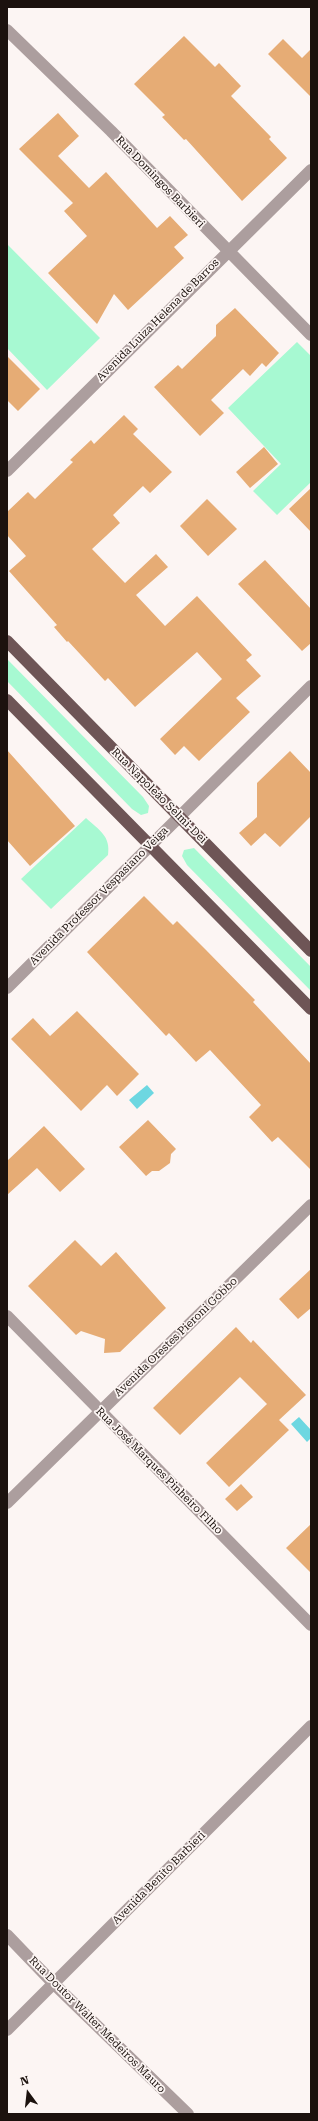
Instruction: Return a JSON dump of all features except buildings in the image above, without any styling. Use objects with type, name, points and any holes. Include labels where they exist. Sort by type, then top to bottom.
[{"type":"main road","name":"Rua Napoleão Selmi-Dei","points":[[7,642],[311,951]]},
{"type":"main road","points":[[7,700],[311,1009]]},
{"type":"street","name":"Rua Domingos Barbieri","points":[[7,30],[110,131],[227,252],[311,335]]},
{"type":"street","name":"Avenida Luiza Helena de Barros","points":[[7,471],[311,170]]},
{"type":"street","name":"Avenida Professor Vespasiano Veiga","points":[[7,988],[311,686]]},
{"type":"street","name":"Avenida Orestes Pieroni Gobbo","points":[[7,1503],[311,1205]]},
{"type":"street","name":"Rua José Marques Pinheiro Filho","points":[[7,1316],[311,1625]]},
{"type":"street","name":"Avenida Benito Barbieri","points":[[7,2030],[311,1726]]},
{"type":"street","name":"Rua Doutor Walter Medeiros Mauro","points":[[7,1934],[54,1984],[188,2114]]},
{"type":"green space","points":[[7,244],[100,338],[47,390],[7,348]]},
{"type":"green space","points":[[297,342],[311,356],[311,482],[277,515],[253,491],[281,464],[228,408]]},
{"type":"green space","points":[[7,659],[143,797],[149,806],[148,813],[141,815],[132,809],[7,681]]},
{"type":"green space","points":[[86,818],[106,838],[108,843],[108,855],[51,909],[21,879]]},
{"type":"green space","points":[[194,848],[311,967],[311,991],[187,865],[182,856],[184,850]]},
{"type":"water","points":[[147,1085],[154,1093],[137,1109],[129,1100]]},
{"type":"water","points":[[299,1417],[311,1430],[311,1438],[307,1442],[291,1424]]}]
